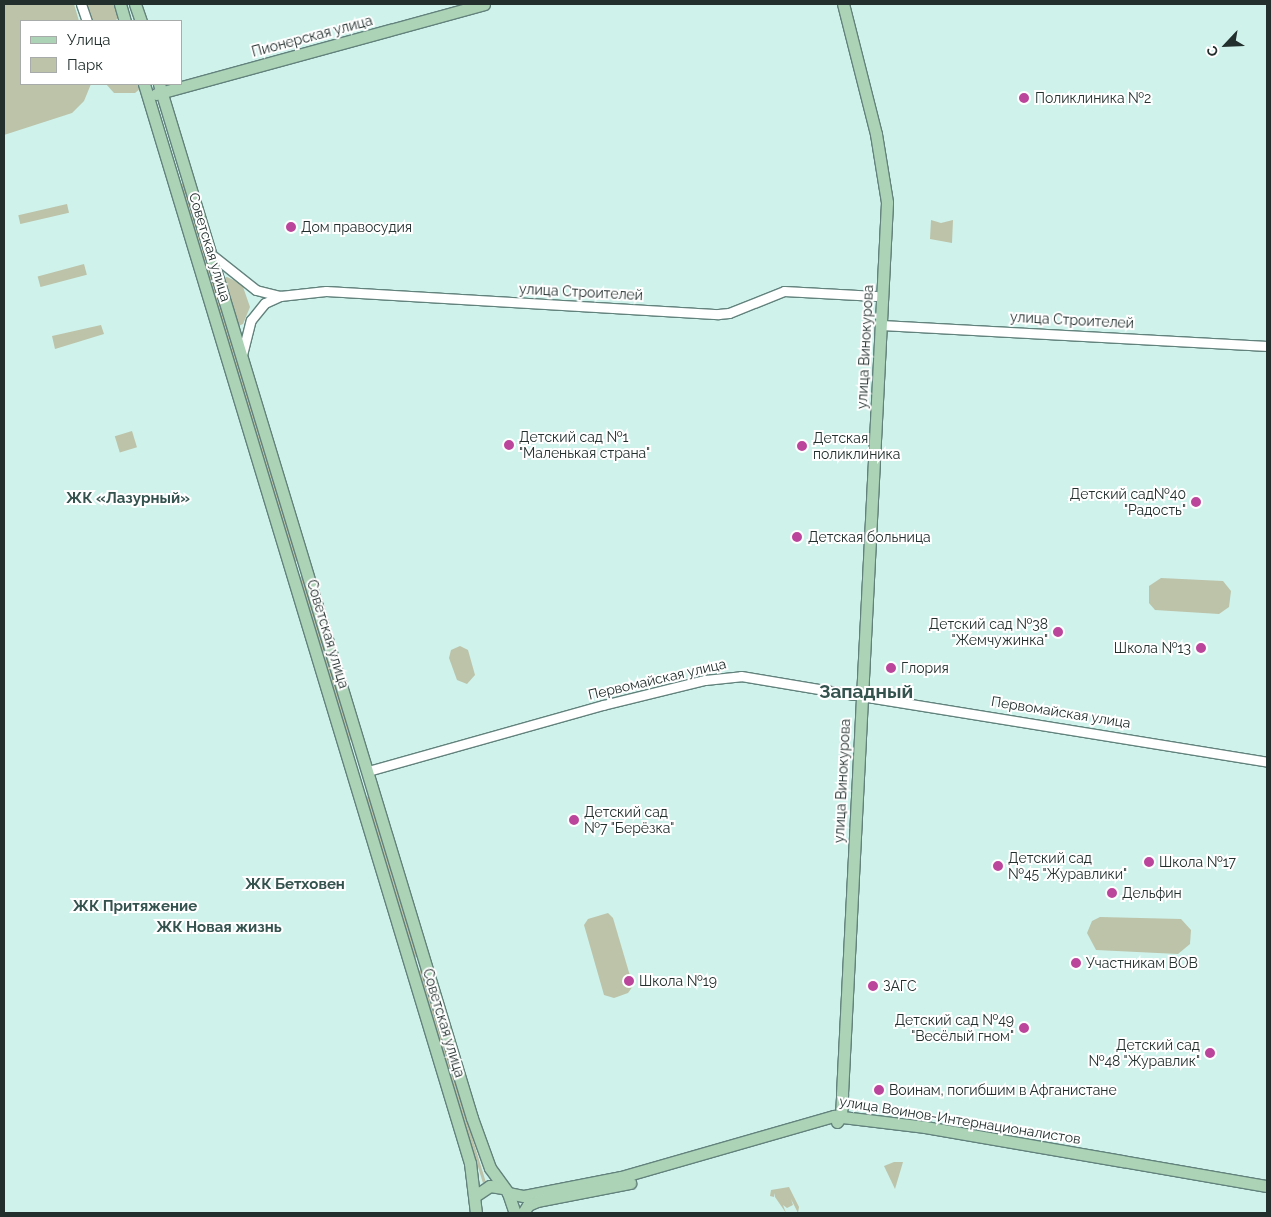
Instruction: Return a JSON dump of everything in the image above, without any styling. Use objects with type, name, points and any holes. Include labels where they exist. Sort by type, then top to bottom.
[{"type":"main road","points":[[120,4],[125,20]]},
{"type":"main road","points":[[135,4],[140,20]]},
{"type":"main road","name":"Пионерская улица","points":[[182,83],[484,4]]},
{"type":"main road","name":"улица Винокурова","points":[[836,4],[856,68]]},
{"type":"main road","name":"улица Винокурова","points":[[837,1118],[880,296],[879,189],[843,4]]},
{"type":"main road","name":"Советская улица","points":[[144,85],[293,568],[470,1163],[476,1213]]},
{"type":"main road","name":"Пионерская улица","points":[[148,96],[161,88]]},
{"type":"main road","name":"Советская улица","points":[[161,88],[486,1159],[505,1191],[515,1213]]},
{"type":"main road","points":[[173,177],[187,173]]},
{"type":"main road","points":[[293,568],[306,565]]},
{"type":"main road","name":"Первомайская улица","points":[[355,775],[368,772]]},
{"type":"main road","points":[[412,966],[426,962]]},
{"type":"main road","name":"улица Воинов-Интернационалистов","points":[[475,1196],[490,1186],[524,1196],[585,1184],[689,1161],[815,1126],[837,1118],[1031,1148],[1267,1192]]},
{"type":"main road","name":"улица Воинов-Интернационалистов","points":[[1046,1151],[1267,1186]]},
{"type":"main road","name":"улица Воинов-Интернационалистов","points":[[523,1213],[528,1205],[537,1201],[606,1189],[689,1161]]},
{"type":"street","points":[[81,4],[87,20]]},
{"type":"street","name":"улица Строителей","points":[[212,255],[256,290],[280,296]]},
{"type":"street","name":"улица Строителей","points":[[242,356],[251,320],[265,303],[280,296],[326,291],[718,314],[729,314],[784,291],[880,296]]},
{"type":"street","name":"улица Строителей","points":[[878,325],[1267,346]]},
{"type":"street","name":"Первомайская улица","points":[[368,772],[602,705],[705,680],[741,676],[1267,762]]},
{"type":"green space","points":[[4,4],[74,4],[79,20],[20,20],[20,85],[91,85],[84,101],[72,113],[4,135]]},
{"type":"green space","points":[[84,4],[114,4],[118,16],[116,20],[90,20]]},
{"type":"green space","points":[[107,85],[140,85],[141,88],[135,93],[114,93]]},
{"type":"green space","points":[[183,184],[298,561],[295,562],[180,185]]},
{"type":"green space","points":[[67,204],[69,213],[20,224],[18,215]]},
{"type":"green space","points":[[931,220],[941,223],[953,220],[952,243],[930,239]]},
{"type":"green space","points":[[84,264],[87,275],[40,287],[38,276]]},
{"type":"green space","points":[[227,277],[242,284],[250,307],[243,324],[238,326],[223,278]]},
{"type":"green space","points":[[101,325],[104,334],[55,349],[52,336]]},
{"type":"green space","points":[[132,431],[137,447],[120,453],[115,436]]},
{"type":"green space","points":[[302,576],[352,740],[349,741],[300,577]]},
{"type":"green space","points":[[1161,578],[1223,581],[1231,591],[1229,607],[1219,614],[1155,610],[1149,603],[1149,586]]},
{"type":"green space","points":[[460,646],[468,650],[475,675],[467,684],[457,680],[449,658],[451,650]]},
{"type":"green space","points":[[369,796],[418,957],[414,958],[366,797]]},
{"type":"green space","points":[[608,913],[613,918],[633,986],[628,993],[614,998],[604,995],[584,925],[588,919]]},
{"type":"green space","points":[[1100,917],[1181,919],[1191,930],[1190,944],[1178,954],[1096,950],[1087,933],[1092,921]]},
{"type":"green space","points":[[421,970],[486,1183],[483,1184],[418,971]]},
{"type":"green space","points":[[894,1162],[903,1162],[895,1189],[884,1166]]},
{"type":"green space","points":[[789,1187],[799,1207],[798,1213],[791,1199],[793,1205],[787,1208],[783,1205],[786,1213],[775,1197],[775,1193],[774,1197],[770,1196],[771,1190]]},
{"type":"place","name":"Поликлиника №2","points":[[1024,98]]},
{"type":"place","name":"Дом правосудия","points":[[291,227]]},
{"type":"place","name":"Детский сад №1 \"Маленькая страна\"","points":[[509,445]]},
{"type":"place","name":"Детская поликлиника","points":[[802,446]]},
{"type":"place","name":"Детский сад№40 \"Радость\"","points":[[1196,502]]},
{"type":"place","name":"Детская больница","points":[[797,537]]},
{"type":"place","name":"Детский сад №38 \"Жемчужинка\"","points":[[1058,632]]},
{"type":"place","name":"Школа №13","points":[[1201,648]]},
{"type":"place","name":"Глория","points":[[891,668]]},
{"type":"place","name":"Детский сад №7 \"Берёзка\"","points":[[574,820]]},
{"type":"place","name":"Школа №17","points":[[1149,862]]},
{"type":"place","name":"Детский сад №45 \"Журавлики\"","points":[[998,866]]},
{"type":"place","name":"Дельфин","points":[[1112,893]]},
{"type":"place","name":"Участникам ВОВ","points":[[1076,963]]},
{"type":"place","name":"Школа №19","points":[[629,981]]},
{"type":"place","name":"ЗАГС","points":[[873,986]]},
{"type":"place","name":"Детский сад №49 \"Весёлый гном\"","points":[[1024,1028]]},
{"type":"place","name":"Детский сад №48 \"Журавлик\"","points":[[1210,1053]]},
{"type":"place","name":"Воинам, погибшим в Афганистане","points":[[879,1090]]},
{"type":"district","name":"ЖК «Лазурный»","points":[[128,499]]},
{"type":"district","name":"Западный","points":[[866,692]]},
{"type":"district","name":"ЖК Бетховен","points":[[295,885]]},
{"type":"district","name":"ЖК Притяжение","points":[[135,907]]},
{"type":"district","name":"ЖК Новая жизнь","points":[[219,928]]}]
